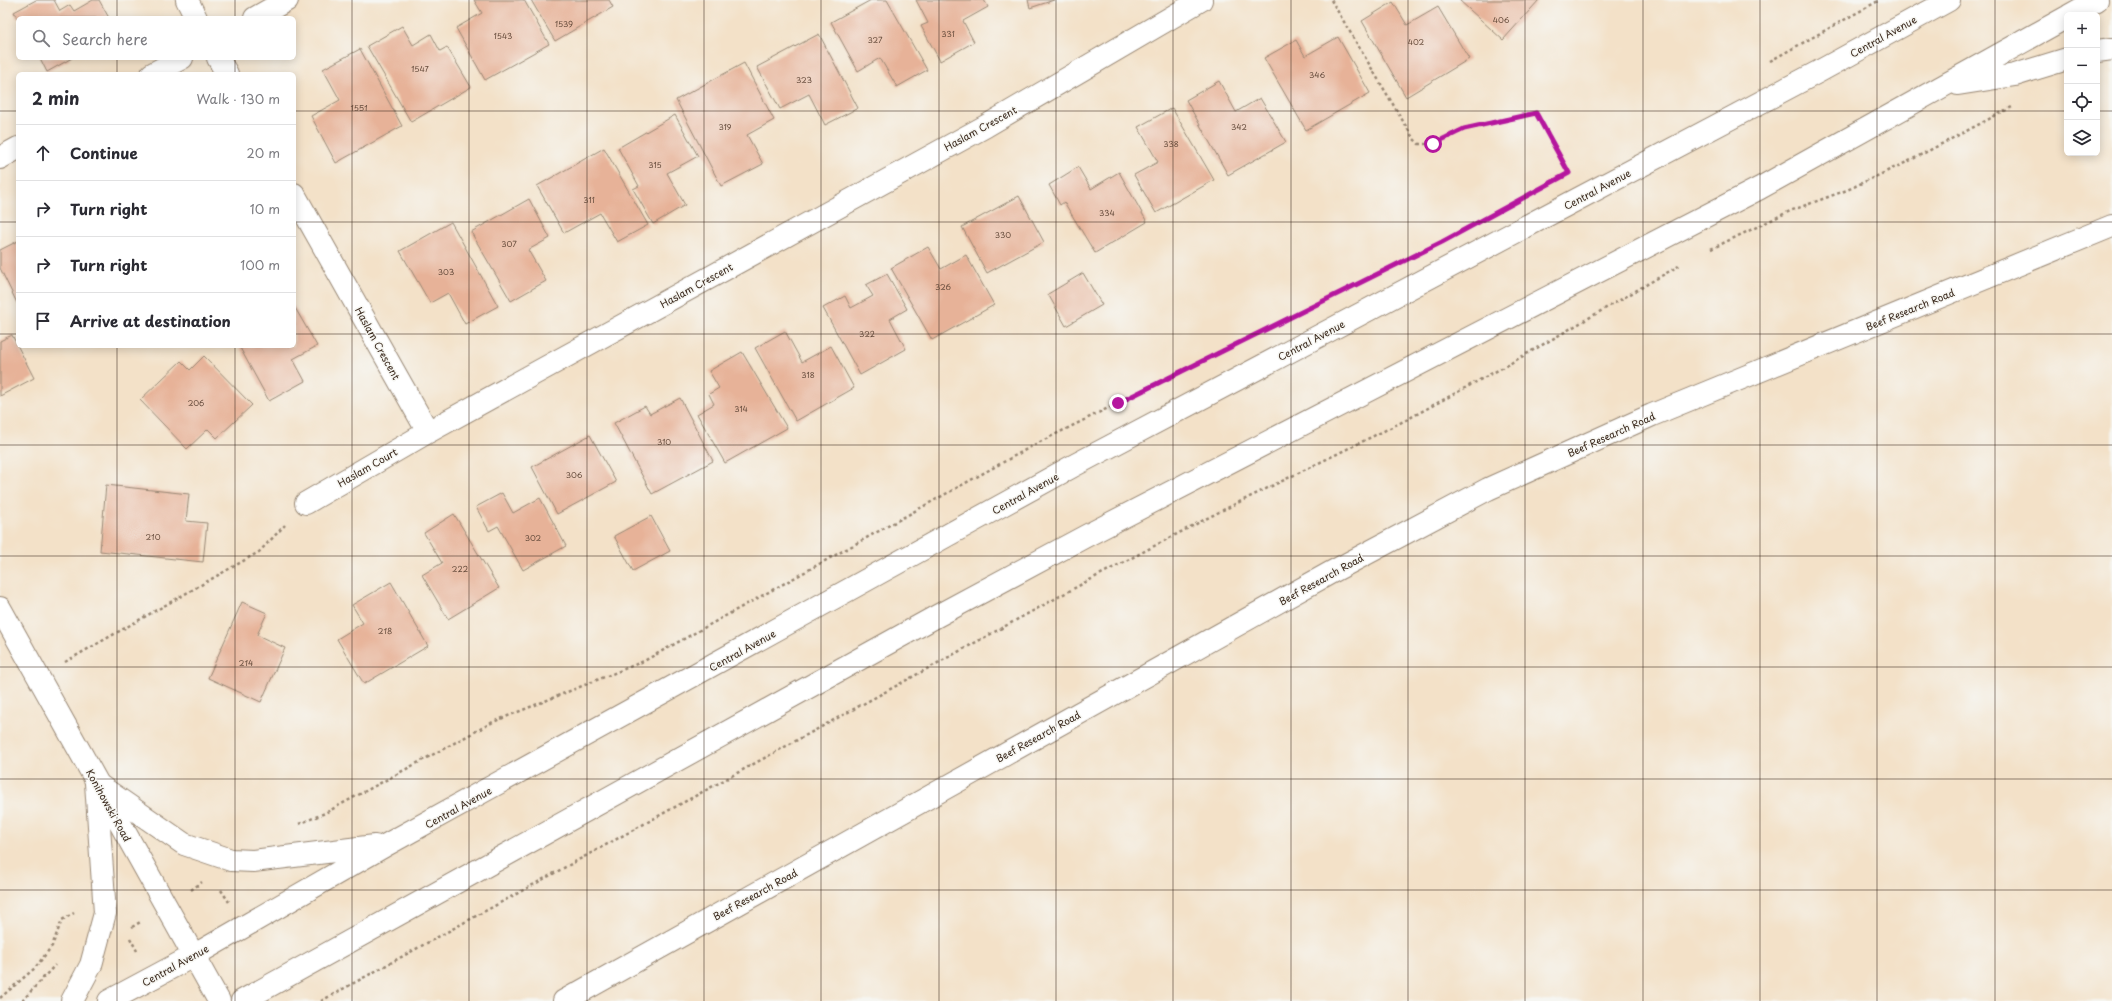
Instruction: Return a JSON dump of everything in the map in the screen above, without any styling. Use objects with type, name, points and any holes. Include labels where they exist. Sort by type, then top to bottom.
[{"type":"main road","points":[[186,0],[195,16]]},
{"type":"main road","points":[[258,16],[287,0]]},
{"type":"main road","name":"Haslam Crescent","points":[[296,198],[428,432],[986,126],[1201,0]]},
{"type":"main road","name":"Central Avenue","points":[[109,1001],[193,956],[386,845],[1073,466],[1811,76],[1949,0]]},
{"type":"main road","points":[[2075,12],[2097,0]]},
{"type":"main road","points":[[242,1001],[1012,576],[1257,447],[1760,188],[2064,19]]},
{"type":"main road","points":[[2100,51],[2112,49]]},
{"type":"main road","points":[[156,72],[178,60]]},
{"type":"main road","points":[[219,60],[226,72]]},
{"type":"main road","points":[[1945,86],[2015,75],[2064,60]]},
{"type":"main road","points":[[0,158],[16,149]]},
{"type":"main road","name":"Beef Research Road","points":[[564,1001],[1330,573],[1488,489],[1652,415],[2112,226]]},
{"type":"main road","name":"Haslam Court","points":[[306,503],[428,432]]},
{"type":"main road","name":"Konihowski Road","points":[[0,608],[96,783],[219,1001]]},
{"type":"main road","points":[[96,783],[184,844],[231,860],[253,861],[386,845]]},
{"type":"main road","points":[[72,1001],[91,965],[105,913],[96,783]]},
{"type":"path","points":[[1331,0],[1413,138],[1419,144],[1433,144],[1464,129],[1536,113],[1569,173]]},
{"type":"path","points":[[1769,62],[1880,0]]},
{"type":"path","points":[[1706,252],[1790,211],[1846,190],[2017,105]]},
{"type":"path","points":[[1563,176],[1576,169]]},
{"type":"path","points":[[321,1001],[1089,580],[1217,513],[1406,420],[1504,367],[1686,262]]},
{"type":"path","points":[[294,826],[325,813],[493,722],[644,661],[1036,444],[1230,347]]},
{"type":"path","points":[[77,655],[259,552],[306,503]]},
{"type":"path","points":[[0,998],[35,968],[52,946],[62,920],[75,912]]},
{"type":"path","points":[[22,1001],[48,975],[60,959]]},
{"type":"building","points":[[36,0],[54,0],[60,11],[70,5],[74,11],[93,0],[99,0],[108,16],[16,16],[14,12]]},
{"type":"building","points":[[474,0],[524,0],[549,44],[485,80],[456,28],[482,13]]},
{"type":"building","points":[[531,0],[609,0],[613,7],[555,41]]},
{"type":"building","points":[[871,0],[887,0],[927,70],[897,87],[880,58],[858,71],[831,22]]},
{"type":"building","points":[[916,0],[984,0],[988,7],[963,21],[974,42],[940,61],[921,26],[928,23]]},
{"type":"building","points":[[1028,0],[1054,0],[1030,8]]},
{"type":"building","points":[[1459,0],[1539,0],[1503,40]]},
{"type":"building","points":[[1393,2],[1407,25],[1438,7],[1469,59],[1406,97],[1362,21]]},
{"type":"building","points":[[402,26],[413,45],[431,34],[440,51],[447,47],[471,87],[411,122],[367,46]]},
{"type":"building","points":[[819,34],[858,108],[825,125],[809,94],[780,109],[757,67]]},
{"type":"building","points":[[1338,37],[1370,93],[1306,130],[1264,58],[1296,40],[1305,56]]},
{"type":"building","points":[[360,49],[402,126],[336,163],[311,116],[340,100],[323,69]]},
{"type":"building","points":[[41,60],[68,60],[47,72]]},
{"type":"building","points":[[744,63],[774,120],[747,135],[763,164],[721,186],[676,100]]},
{"type":"building","points":[[1219,81],[1236,112],[1260,98],[1286,142],[1228,175],[1186,100]]},
{"type":"building","points":[[1172,108],[1214,180],[1156,213],[1134,175],[1158,162],[1138,127]]},
{"type":"building","points":[[675,115],[698,156],[667,173],[685,205],[653,224],[633,189],[639,186],[618,148]]},
{"type":"building","points":[[604,148],[648,225],[617,242],[600,213],[564,233],[537,186]]},
{"type":"building","points":[[1078,167],[1091,189],[1119,172],[1147,222],[1095,253],[1064,202],[1060,205],[1049,185]]},
{"type":"building","points":[[1019,196],[1044,242],[987,273],[962,227]]},
{"type":"building","points":[[529,199],[550,238],[528,250],[546,281],[511,301],[471,232]]},
{"type":"building","points":[[451,222],[498,306],[465,324],[448,293],[430,303],[400,251]]},
{"type":"building","points":[[16,242],[16,301],[0,268],[0,250]]},
{"type":"building","points":[[928,247],[941,269],[966,255],[994,305],[932,340],[891,268]]},
{"type":"building","points":[[1083,273],[1102,305],[1066,326],[1048,294]]},
{"type":"building","points":[[887,274],[907,309],[890,319],[906,349],[860,375],[823,308],[845,296],[851,308],[873,296],[866,285]]},
{"type":"building","points":[[296,309],[317,346],[293,359],[305,381],[269,401],[240,348],[296,348]]},
{"type":"building","points":[[785,331],[802,362],[831,346],[854,388],[796,421],[755,348]]},
{"type":"building","points":[[12,335],[16,343],[16,348],[19,348],[34,378],[0,396],[0,341]]},
{"type":"building","points":[[742,352],[787,428],[725,463],[697,414],[714,404],[709,394],[719,388],[709,371]]},
{"type":"building","points":[[204,356],[252,405],[217,438],[208,429],[187,449],[140,400],[181,361],[190,370]]},
{"type":"building","points":[[680,398],[713,461],[652,494],[614,423],[645,406],[650,414]]},
{"type":"building","points":[[590,435],[616,482],[557,514],[532,467]]},
{"type":"building","points":[[106,485],[189,494],[186,521],[207,523],[203,562],[100,551]]},
{"type":"building","points":[[502,493],[513,513],[540,498],[566,546],[523,570],[498,526],[489,531],[476,507]]},
{"type":"building","points":[[454,514],[499,588],[448,619],[422,575],[442,563],[424,533]]},
{"type":"building","points":[[651,516],[670,551],[633,571],[614,536]]},
{"type":"building","points":[[391,582],[428,646],[364,684],[337,639],[363,623],[352,605]]},
{"type":"building","points":[[242,602],[267,613],[257,635],[285,648],[261,702],[208,678]]},
{"type":"route","points":[[1118,403],[1442,242],[1569,173],[1536,113],[1464,129],[1433,144]]}]
